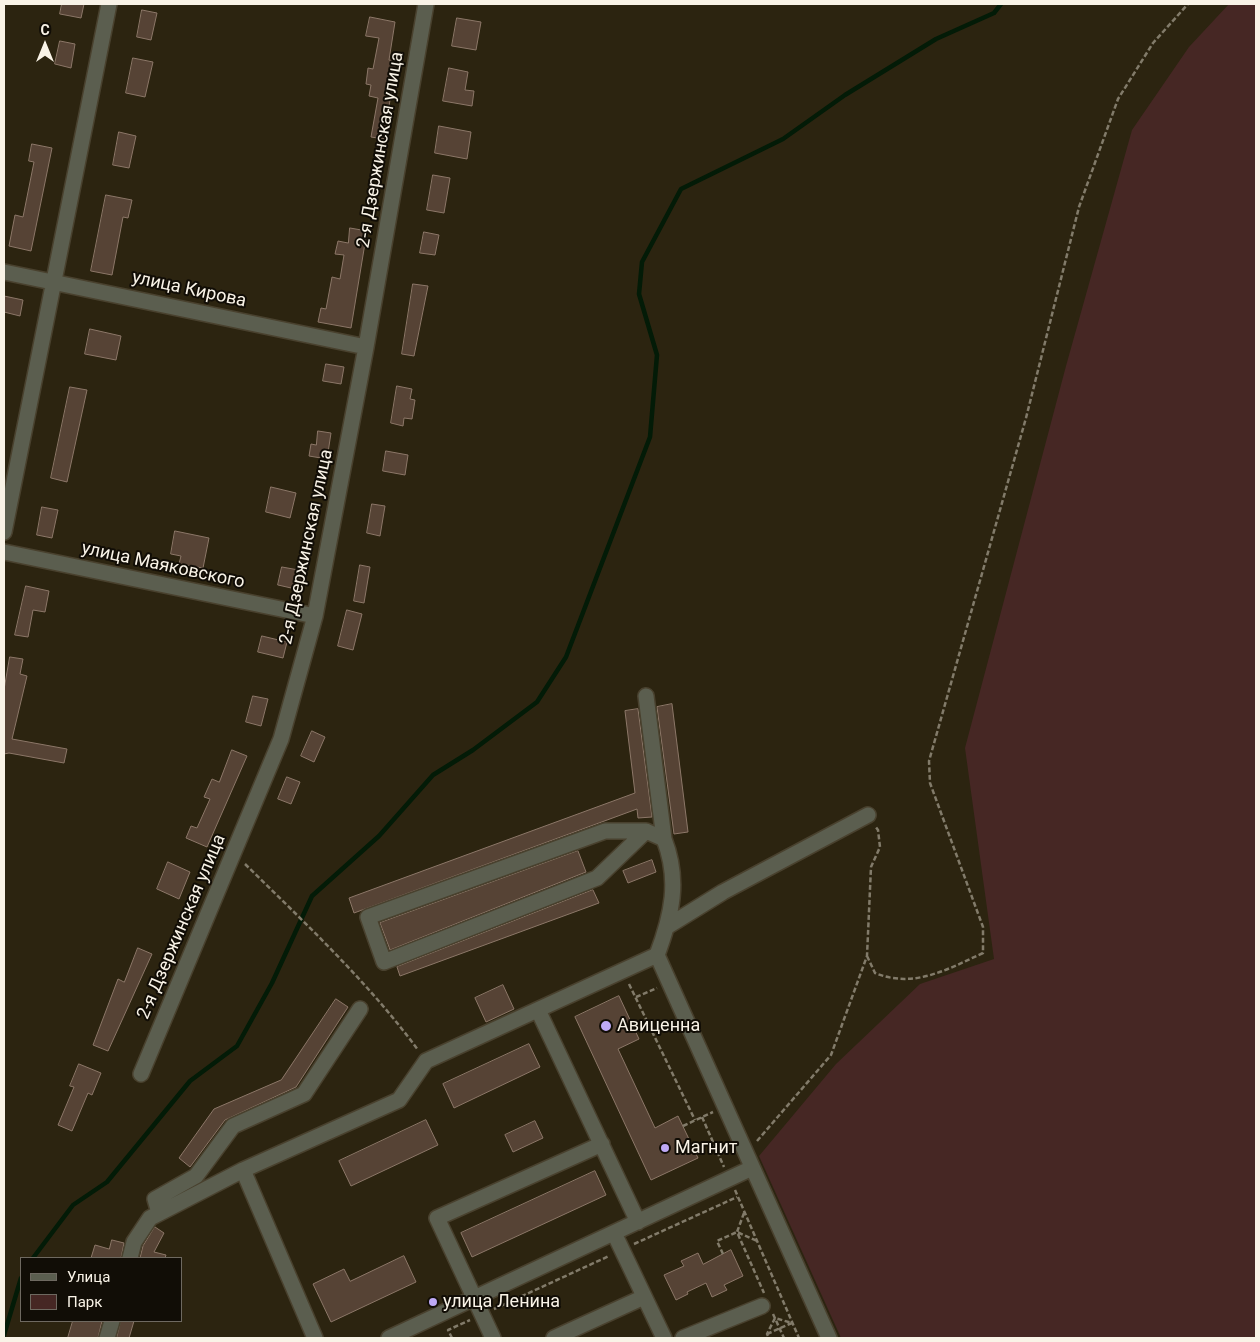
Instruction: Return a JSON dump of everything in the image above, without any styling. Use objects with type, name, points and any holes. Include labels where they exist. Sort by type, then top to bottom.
[{"type":"street","points":[[4,532],[109,4]]},
{"type":"street","name":"2-я Дзержинская улица","points":[[141,1074],[281,740],[315,616],[366,347],[426,4]]},
{"type":"street","name":"улица Кирова","points":[[4,272],[366,347]]},
{"type":"street","name":"улица Маяковского","points":[[4,552],[315,616]]},
{"type":"street","points":[[130,1257],[134,1242],[150,1218],[243,1170],[398,1100],[426,1061],[657,955],[668,926],[674,888],[672,859],[664,839],[646,696]]},
{"type":"street","points":[[668,926],[723,892],[868,815]]},
{"type":"street","points":[[646,831],[597,878],[384,962],[368,917],[605,831],[646,831],[664,839]]},
{"type":"street","points":[[657,955],[829,1338]]},
{"type":"street","points":[[159,1213],[155,1199],[196,1176],[233,1126],[304,1094],[360,1009]]},
{"type":"street","points":[[538,1010],[638,1222]]},
{"type":"street","points":[[493,1338],[473,1299],[437,1218],[602,1144]]},
{"type":"street","points":[[389,1338],[752,1168]]},
{"type":"street","points":[[243,1170],[315,1338]]},
{"type":"street","points":[[614,1233],[664,1338]]},
{"type":"street","points":[[554,1338],[644,1297]]},
{"type":"street","points":[[683,1338],[766,1305]]},
{"type":"street","points":[[107,1338],[112,1322]]},
{"type":"path","points":[[867,956],[875,973],[886,978],[909,981],[945,970],[983,953],[983,927],[930,782],[929,761],[1026,418],[1080,208],[1118,99],[1153,43],[1188,4]]},
{"type":"path","points":[[746,1154],[831,1055],[867,956],[871,867],[880,847],[878,830],[868,815]]},
{"type":"path","points":[[250,868],[355,974],[391,1014],[426,1061]]},
{"type":"path","points":[[623,971],[695,1120]]},
{"type":"path","points":[[636,997],[669,982]]},
{"type":"path","points":[[682,1126],[725,1107]]},
{"type":"path","points":[[702,1117],[798,1338]]},
{"type":"path","points":[[452,1338],[448,1330],[738,1197]]},
{"type":"path","points":[[744,1213],[737,1232],[766,1305],[775,1318],[784,1338]]},
{"type":"path","points":[[737,1232],[757,1242]]},
{"type":"path","points":[[723,1254],[717,1241],[737,1232]]},
{"type":"path","points":[[775,1318],[792,1323]]},
{"type":"path","points":[[767,1334],[775,1318]]},
{"type":"path","points":[[767,1334],[792,1323]]},
{"type":"path","points":[[767,1334],[769,1338]]},
{"type":"green space","points":[[1229,4],[1256,4],[1256,1338],[841,1338],[759,1156],[836,1064],[920,984],[994,959],[965,748],[1066,366],[1132,130],[1189,47]]},
{"type":"building","points":[[62,4],[84,4],[81,18],[60,14]]},
{"type":"building","points":[[142,10],[157,13],[151,40],[137,37]]},
{"type":"building","points":[[370,17],[395,22],[389,60],[396,61],[384,139],[371,137],[378,98],[369,96],[371,85],[366,84],[368,68],[373,69],[379,38],[366,36]]},
{"type":"building","points":[[457,18],[481,22],[476,50],[452,46]]},
{"type":"building","points":[[60,41],[75,44],[71,68],[55,64]]},
{"type":"building","points":[[133,58],[153,62],[145,97],[126,93]]},
{"type":"building","points":[[449,68],[468,72],[465,90],[474,91],[472,106],[443,101]]},
{"type":"building","points":[[439,126],[471,132],[467,159],[435,153]]},
{"type":"building","points":[[119,132],[136,136],[129,168],[113,165]]},
{"type":"building","points":[[32,144],[52,148],[31,251],[9,246],[15,215],[23,217],[34,162],[29,161]]},
{"type":"building","points":[[433,175],[450,178],[444,213],[427,210]]},
{"type":"building","points":[[106,195],[132,200],[128,218],[123,217],[112,275],[91,271]]},
{"type":"building","points":[[350,228],[367,231],[351,328],[318,322],[321,308],[326,309],[332,277],[340,279],[344,255],[335,254],[338,241],[348,243]]},
{"type":"building","points":[[424,232],[439,235],[435,255],[420,253]]},
{"type":"building","points":[[413,284],[428,286],[414,356],[402,354]]},
{"type":"building","points":[[4,296],[23,300],[20,316],[4,312]]},
{"type":"building","points":[[90,329],[121,336],[116,360],[85,354]]},
{"type":"building","points":[[326,364],[344,367],[341,384],[323,381]]},
{"type":"building","points":[[397,386],[412,389],[410,399],[415,400],[412,419],[404,418],[403,426],[391,423]]},
{"type":"building","points":[[70,387],[87,390],[67,482],[51,478]]},
{"type":"building","points":[[318,431],[331,433],[327,459],[309,456],[311,444],[316,445]]},
{"type":"building","points":[[386,451],[408,455],[405,475],[383,471]]},
{"type":"building","points":[[271,487],[296,493],[290,518],[266,512]]},
{"type":"building","points":[[372,504],[385,506],[380,536],[367,533]]},
{"type":"building","points":[[42,507],[58,510],[52,538],[37,535]]},
{"type":"building","points":[[175,531],[209,538],[203,568],[179,564],[181,556],[171,554]]},
{"type":"building","points":[[360,565],[370,567],[364,603],[354,601]]},
{"type":"building","points":[[282,567],[304,571],[300,590],[278,585]]},
{"type":"building","points":[[26,586],[49,591],[45,612],[33,610],[28,637],[15,635]]},
{"type":"building","points":[[347,610],[362,614],[353,650],[338,646]]},
{"type":"building","points":[[262,636],[287,642],[283,658],[258,652]]},
{"type":"building","points":[[10,657],[23,659],[20,674],[27,676],[12,739],[67,749],[64,763],[9,753],[4,754],[4,690]]},
{"type":"building","points":[[253,696],[268,699],[261,726],[246,722]]},
{"type":"building","points":[[672,704],[688,832],[674,834],[657,707]]},
{"type":"building","points":[[638,709],[652,817],[638,818],[637,809],[354,913],[349,898],[635,793],[625,711]]},
{"type":"building","points":[[312,731],[325,737],[314,762],[301,756]]},
{"type":"building","points":[[232,750],[247,756],[207,847],[186,838],[191,826],[197,828],[210,799],[204,797],[212,779],[219,782]]},
{"type":"building","points":[[287,777],[300,782],[291,804],[278,799]]},
{"type":"building","points":[[578,851],[586,872],[390,950],[380,923]]},
{"type":"building","points":[[652,860],[656,872],[628,883],[623,871]]},
{"type":"building","points":[[168,862],[190,872],[179,899],[157,889]]},
{"type":"building","points":[[593,890],[599,903],[400,976],[397,967]]},
{"type":"building","points":[[138,948],[152,954],[108,1051],[93,1045],[118,979],[124,982]]},
{"type":"building","points":[[503,985],[514,1009],[486,1022],[475,998]]},
{"type":"building","points":[[619,996],[639,1039],[618,1049],[655,1128],[678,1116],[698,1158],[651,1180],[575,1017]]},
{"type":"building","points":[[336,999],[348,1007],[296,1087],[225,1120],[190,1167],[179,1158],[214,1109],[281,1080]]},
{"type":"building","points":[[529,1044],[540,1067],[454,1108],[443,1084]]},
{"type":"building","points":[[79,1064],[101,1073],[92,1095],[88,1093],[72,1131],[58,1125],[74,1087],[70,1086]]},
{"type":"building","points":[[426,1120],[438,1145],[351,1186],[339,1161]]},
{"type":"building","points":[[535,1121],[543,1138],[513,1152],[505,1135]]},
{"type":"building","points":[[595,1171],[606,1195],[472,1257],[461,1233]]},
{"type":"building","points":[[155,1227],[164,1233],[154,1252],[166,1255],[165,1257],[140,1257],[143,1246]]},
{"type":"building","points":[[112,1240],[124,1243],[121,1257],[91,1257],[95,1245],[109,1249]]},
{"type":"building","points":[[731,1250],[743,1276],[724,1285],[727,1290],[712,1297],[706,1283],[687,1292],[688,1294],[676,1300],[664,1275],[684,1266],[681,1261],[698,1253],[703,1264]]},
{"type":"building","points":[[404,1256],[416,1282],[331,1322],[313,1284],[344,1269],[350,1281]]},
{"type":"building","points":[[73,1322],[102,1322],[98,1338],[68,1338]]},
{"type":"building","points":[[121,1322],[134,1322],[129,1338],[117,1338]]},
{"type":"waterway","points":[[34,1257],[73,1205],[107,1182],[190,1081],[237,1046],[272,983],[312,896],[379,836],[433,775],[473,750],[537,702],[566,657],[650,437],[657,355],[639,294],[642,262],[681,189],[783,139],[845,95],[936,39],[994,13],[1001,4]]},
{"type":"waterway","points":[[4,1335],[20,1281]]},
{"type":"place","name":"Авиценна","points":[[606,1026]]},
{"type":"place","name":"Магнит","points":[[665,1148]]},
{"type":"place","name":"улица Ленина","points":[[433,1302]]}]
